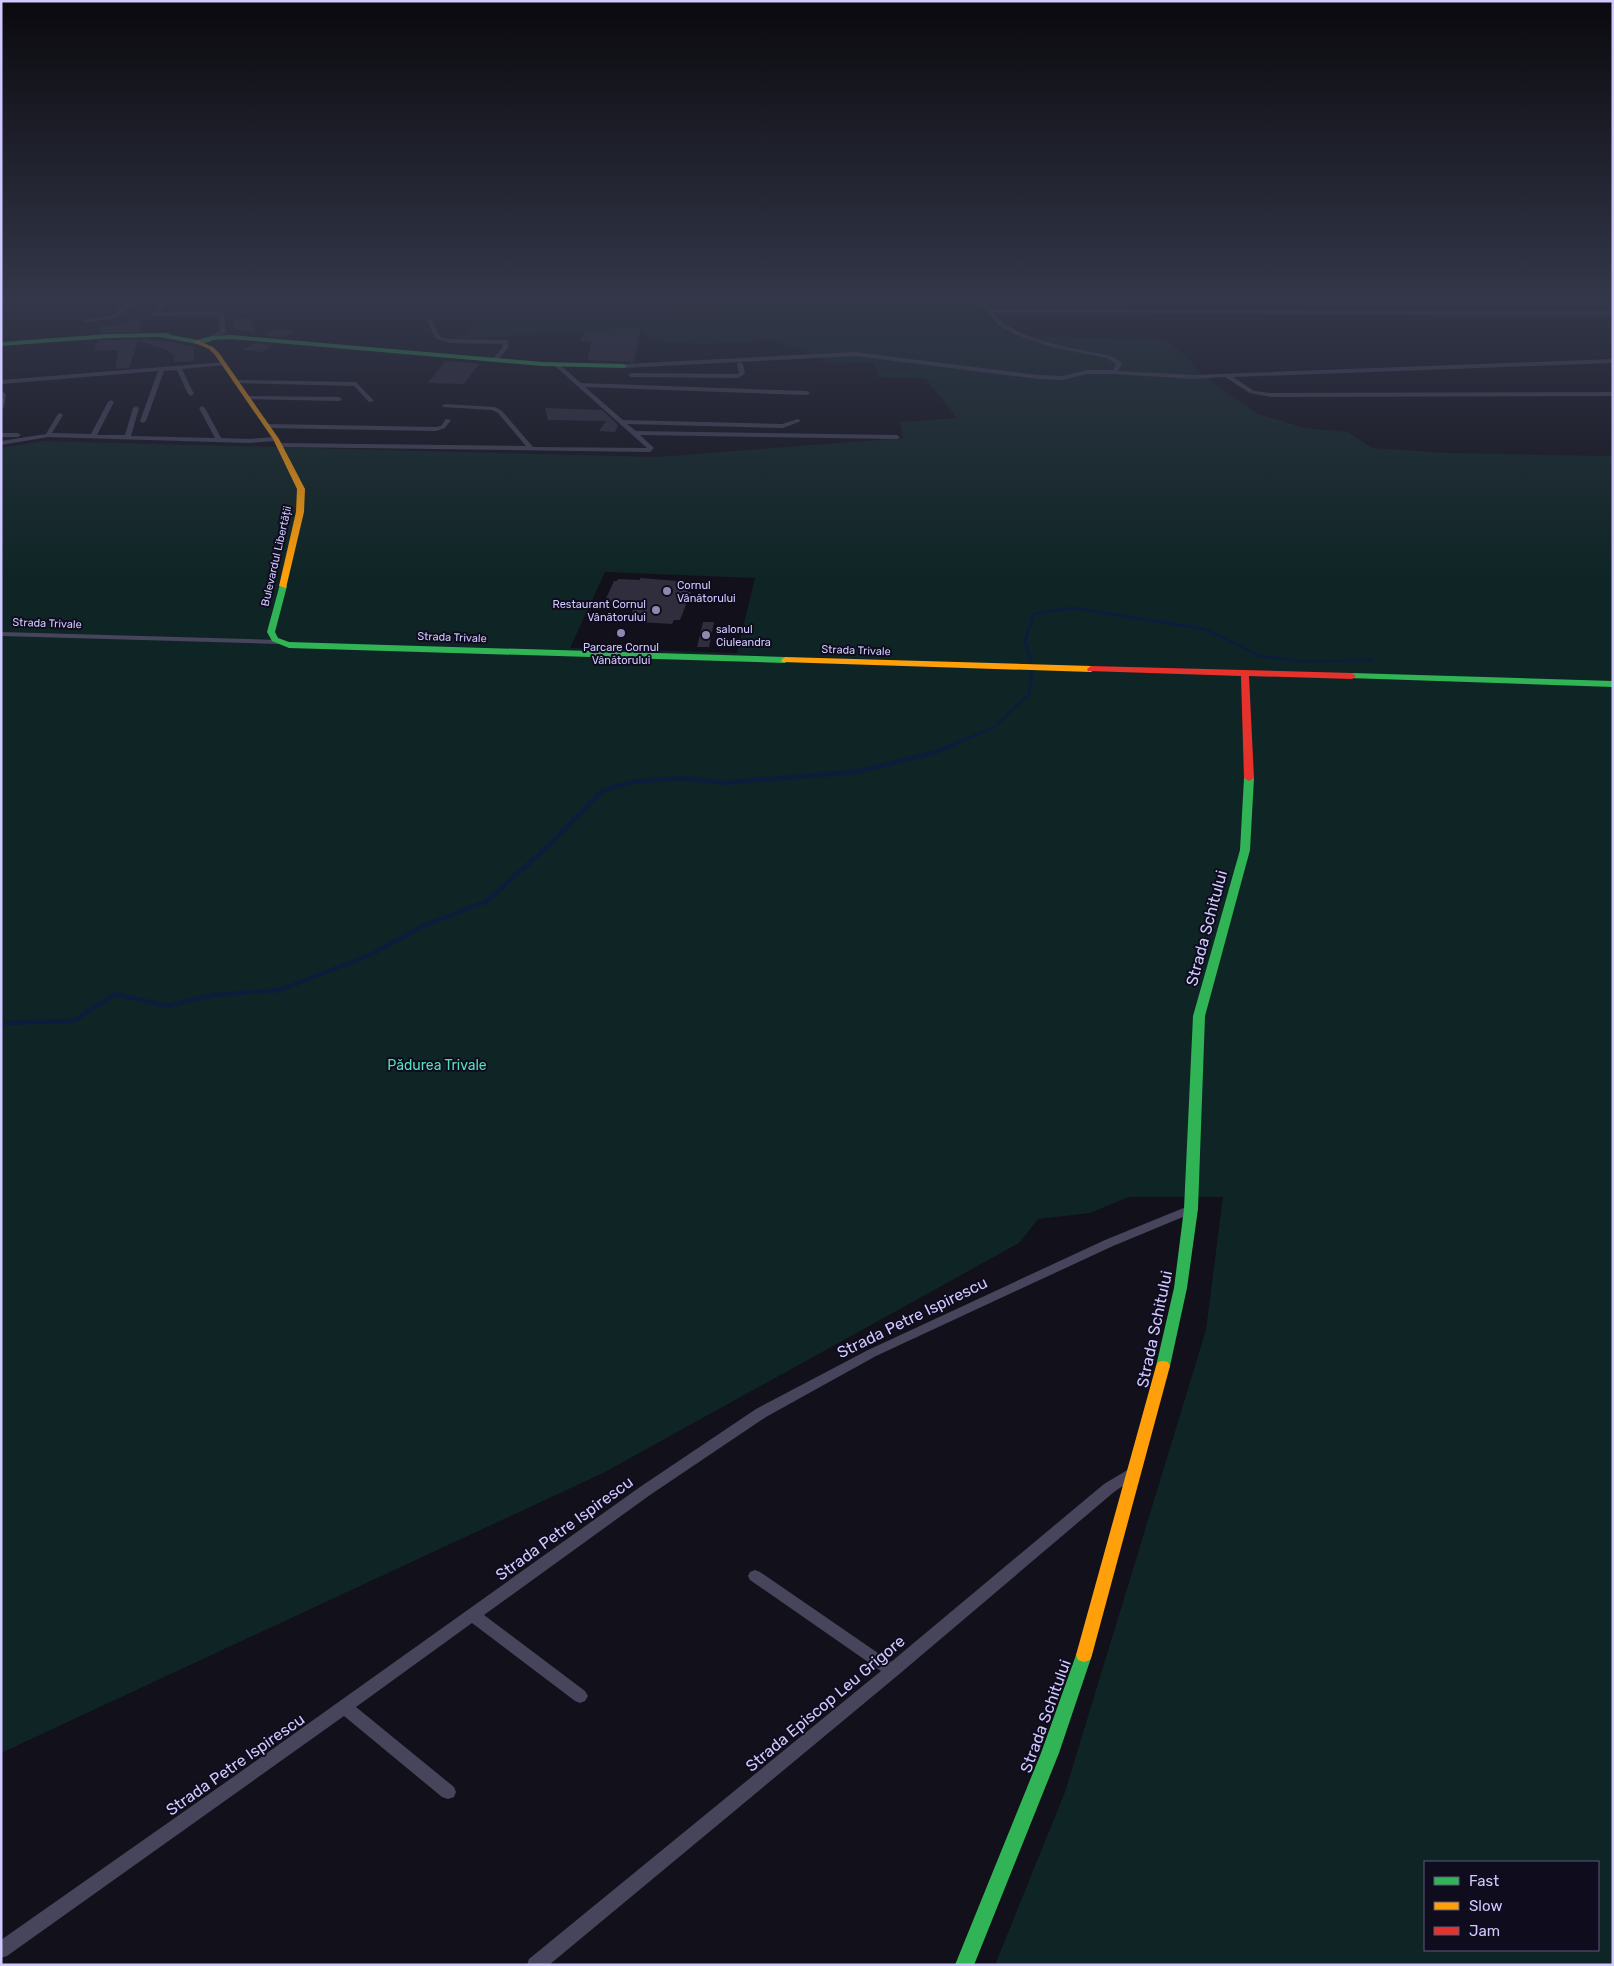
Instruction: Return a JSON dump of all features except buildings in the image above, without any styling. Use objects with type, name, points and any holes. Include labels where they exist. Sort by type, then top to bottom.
[{"type":"main road","name":"Bulevardul Libertății","points":[[243,393],[278,442],[301,488],[301,501],[294,543],[271,632],[272,637],[278,642]]},
{"type":"main road","name":"Strada Trivale","points":[[278,642],[316,646],[1613,684]]},
{"type":"main road","name":"Strada Schitului","points":[[964,1965],[1050,1753],[1088,1647],[1175,1323],[1191,1209],[1199,1016],[1245,850],[1249,788],[1245,674]]},
{"type":"street","points":[[143,421],[153,393]]},
{"type":"street","points":[[363,393],[370,401]]},
{"type":"street","points":[[1,435],[650,450],[651,448],[588,393]]},
{"type":"street","points":[[801,393],[807,393]]},
{"type":"street","points":[[1261,393],[1271,395],[1613,394]]},
{"type":"street","points":[[1,407],[3,394]]},
{"type":"street","points":[[246,398],[339,399]]},
{"type":"street","points":[[92,437],[111,402]]},
{"type":"street","points":[[445,406],[483,407],[500,412],[531,448]]},
{"type":"street","points":[[128,438],[136,408]]},
{"type":"street","points":[[202,408],[220,440]]},
{"type":"street","points":[[1,442],[45,436],[60,415]]},
{"type":"street","points":[[267,426],[436,428],[443,426],[448,420]]},
{"type":"street","points":[[621,422],[783,426],[798,421]]},
{"type":"street","points":[[633,433],[897,437]]},
{"type":"street","name":"Strada Trivale","points":[[1,634],[278,642]]},
{"type":"street","name":"Strada Petre Ispirescu","points":[[1,1950],[645,1491],[761,1413],[872,1353],[1108,1243],[1191,1209]]},
{"type":"street","name":"Strada Episcop Leu Grigore","points":[[535,1965],[892,1671],[1109,1488],[1137,1469]]},
{"type":"street","points":[[755,1576],[892,1671]]},
{"type":"street","points":[[473,1615],[580,1696]]},
{"type":"street","points":[[344,1707],[448,1792]]},
{"type":"green space","name":"Pădurea Trivale","points":[[937,393],[1227,393],[1258,414],[1305,428],[1348,432],[1372,448],[1447,453],[1613,456],[1613,1965],[995,1965],[1065,1792],[1206,1330],[1223,1197],[1129,1197],[1090,1213],[1038,1219],[1019,1243],[605,1472],[1,1753],[1,448],[43,441],[656,457],[903,438],[900,422],[957,418]],"holes":[[[605,572],[755,578],[737,653],[570,648]]]},
{"type":"waterway","points":[[1032,666],[1025,640],[1034,614],[1073,608],[1205,629],[1260,656],[1302,661],[1372,660]]},
{"type":"waterway","points":[[949,746],[993,728],[1029,694],[1032,669]]},
{"type":"waterway","points":[[1,1023],[73,1021],[115,994],[167,1006],[214,995],[280,990],[370,955],[423,926],[487,901],[547,847],[602,791],[631,782],[681,778],[723,783],[855,772],[933,753],[952,745]]},
{"type":"traffic: fast","points":[[283,586],[271,632],[275,640],[289,645],[785,660]]},
{"type":"traffic: fast","points":[[1352,676],[1613,684]]},
{"type":"traffic: fast","points":[[1163,1366],[1180,1288],[1191,1209],[1199,1016],[1245,850],[1249,778]]},
{"type":"traffic: fast","points":[[964,1965],[1050,1753],[1084,1655]]},
{"type":"traffic: slow","points":[[244,393],[276,439],[301,489],[300,512],[283,586]]},
{"type":"traffic: slow","points":[[785,660],[1091,669]]},
{"type":"traffic: slow","points":[[1084,1655],[1163,1366]]},
{"type":"traffic: jam","points":[[1091,669],[1352,676]]},
{"type":"traffic: jam","points":[[1245,674],[1249,778]]},
{"type":"place","name":"Cornul Vânătorului","points":[[667,591]]},
{"type":"place","name":"Restaurant Cornul Vânătorului","points":[[656,610]]},
{"type":"place","name":"Parcare Cornul Vânătorului","points":[[621,633]]},
{"type":"place","name":"salonul Ciuleandra","points":[[706,635]]}]
